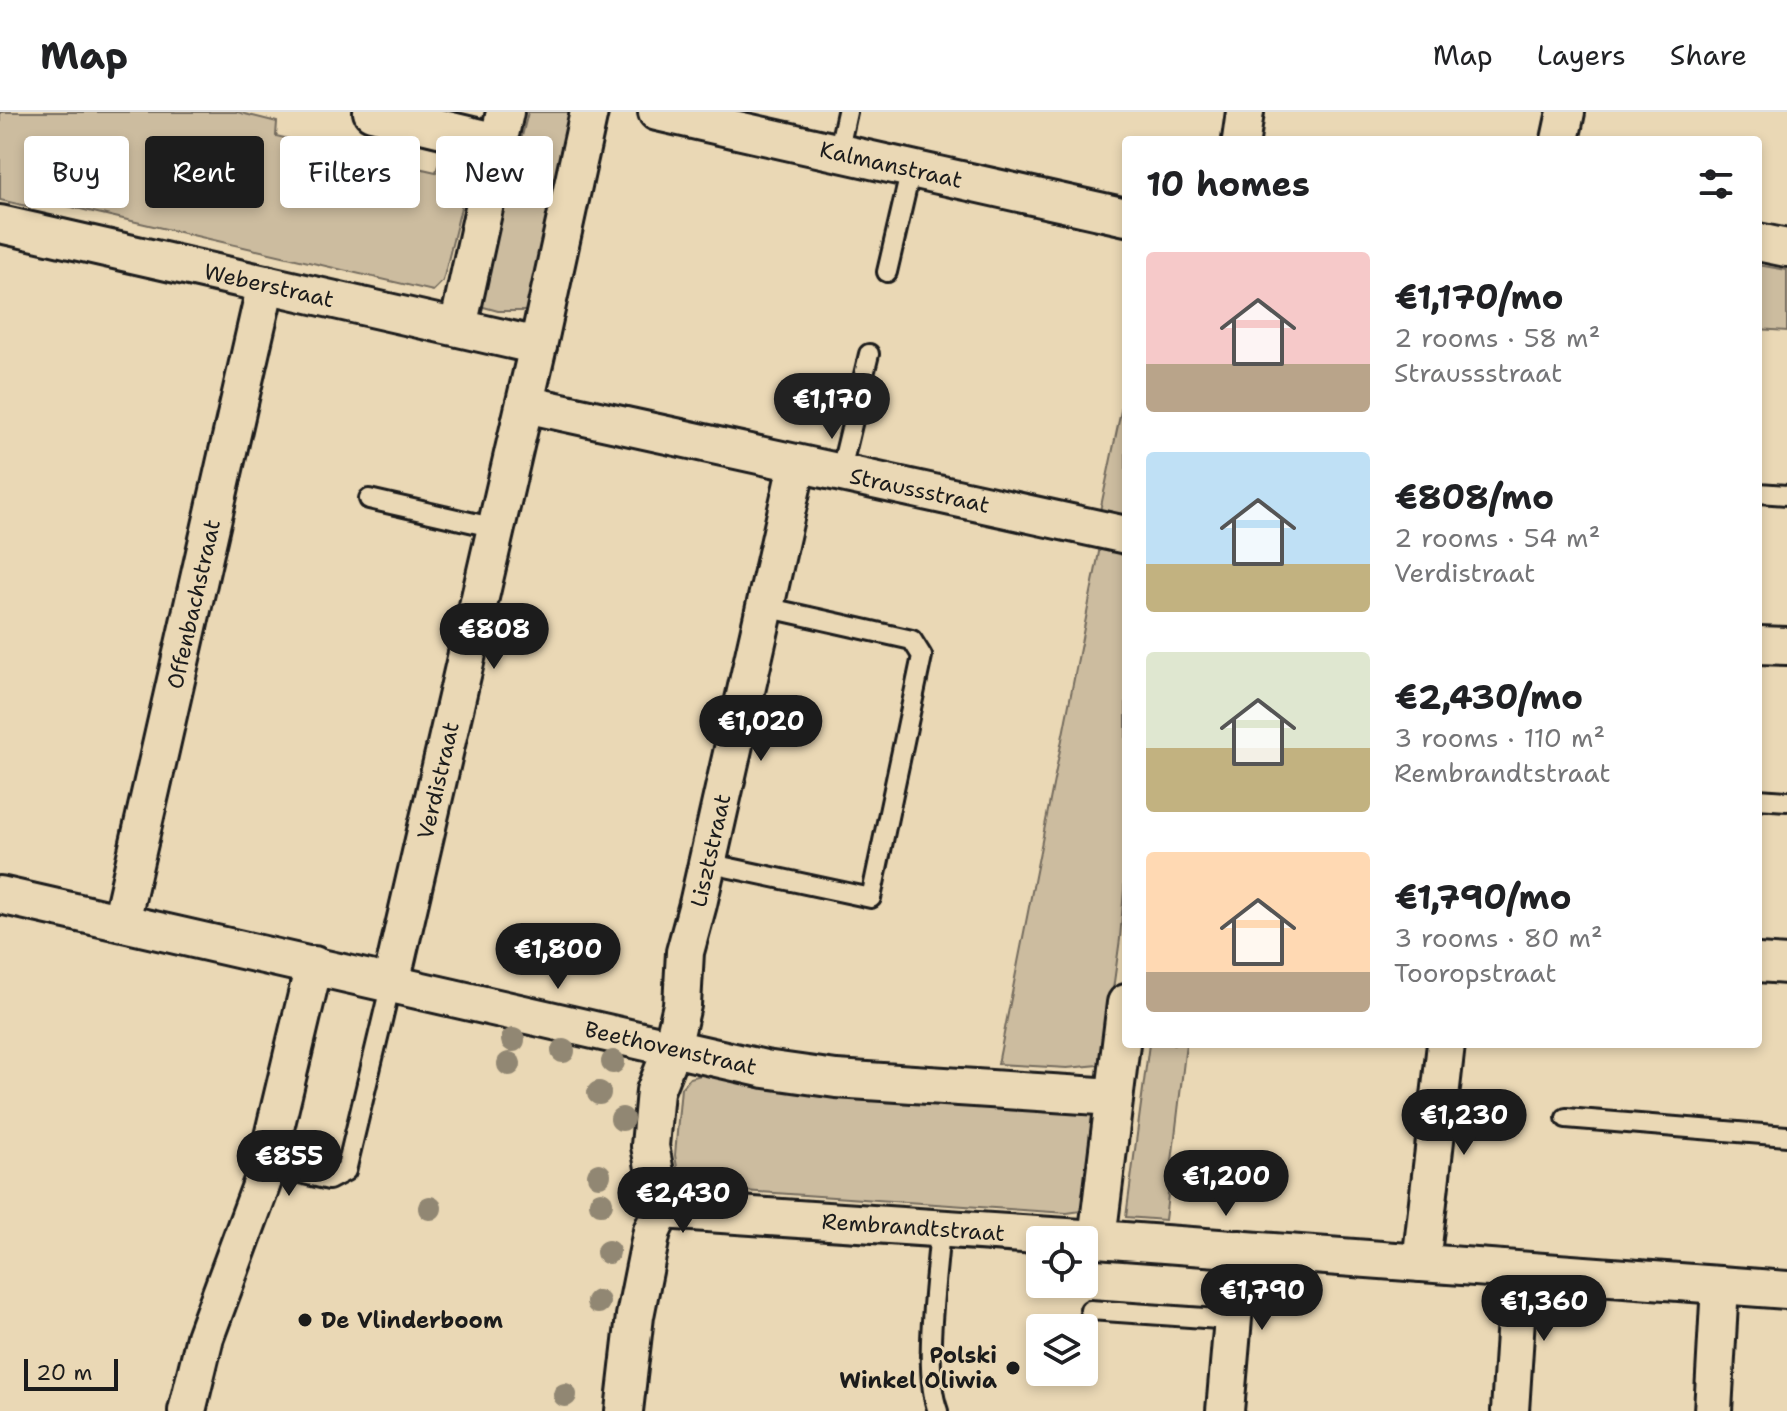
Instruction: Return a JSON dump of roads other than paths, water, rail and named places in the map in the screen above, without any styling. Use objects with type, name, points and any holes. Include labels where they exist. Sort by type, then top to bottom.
[{"type":"street","points":[[372,112],[501,127],[458,327]]},
{"type":"street","name":"Verdistraat","points":[[391,983],[589,112]]},
{"type":"street","name":"Kalmanstraat","points":[[657,112],[1122,216]]},
{"type":"street","points":[[1242,136],[1245,112]]},
{"type":"street","points":[[1561,136],[1566,112]]},
{"type":"street","name":"Weberstraat","points":[[0,224],[538,346]]},
{"type":"street","points":[[1762,243],[1787,248]]},
{"type":"street","name":"Offenbachstraat","points":[[121,922],[266,284]]},
{"type":"street","name":"Straussstraat","points":[[525,404],[1122,534]]},
{"type":"street","name":"Lisztstraat","points":[[662,1210],[650,1146],[655,1091],[672,1048],[682,1005],[685,952],[797,465]]},
{"type":"street","points":[[1762,645],[1787,646]]},
{"type":"street","name":"Beethovenstraat","points":[[0,895],[765,1069],[836,1079],[1114,1097]]},
{"type":"street","points":[[1762,963],[1787,965]]},
{"type":"street","points":[[187,1411],[205,1337],[262,1183],[314,965]]},
{"type":"street","points":[[1098,1231],[1122,1034]]},
{"type":"street","points":[[1421,1263],[1446,1048]]},
{"type":"street","points":[[624,1411],[635,1316],[652,1231],[662,1210]]},
{"type":"street","name":"Rembrandtstraat","points":[[662,1210],[1026,1234]]},
{"type":"street","name":"Rembrandtstraat","points":[[1098,1239],[1787,1290]]},
{"type":"street","points":[[1225,1411],[1239,1249]]},
{"type":"street","points":[[1510,1411],[1519,1271]]},
{"type":"street","points":[[1713,1411],[1720,1285]]},
{"type":"lane","points":[[838,153],[847,112]]},
{"type":"lane","points":[[887,272],[911,169]]},
{"type":"lane","points":[[840,474],[869,354]]},
{"type":"lane","points":[[1762,493],[1787,495]]},
{"type":"lane","points":[[369,499],[496,528]]},
{"type":"lane","points":[[707,863],[871,898],[922,656],[912,640],[765,607]]},
{"type":"lane","points":[[1762,799],[1787,801]]},
{"type":"lane","points":[[267,1165],[329,1180],[346,1171],[391,983]]},
{"type":"lane","points":[[1566,1118],[1787,1136]]},
{"type":"lane","points":[[938,1411],[932,1395],[932,1343],[940,1228]]},
{"type":"lane","points":[[1090,1310],[1233,1320]]},
{"type":"place","name":"De Vlinderboom","points":[[305,1320]]},
{"type":"place","name":"Polski Winkel Oliwia","points":[[1013,1368]]}]
